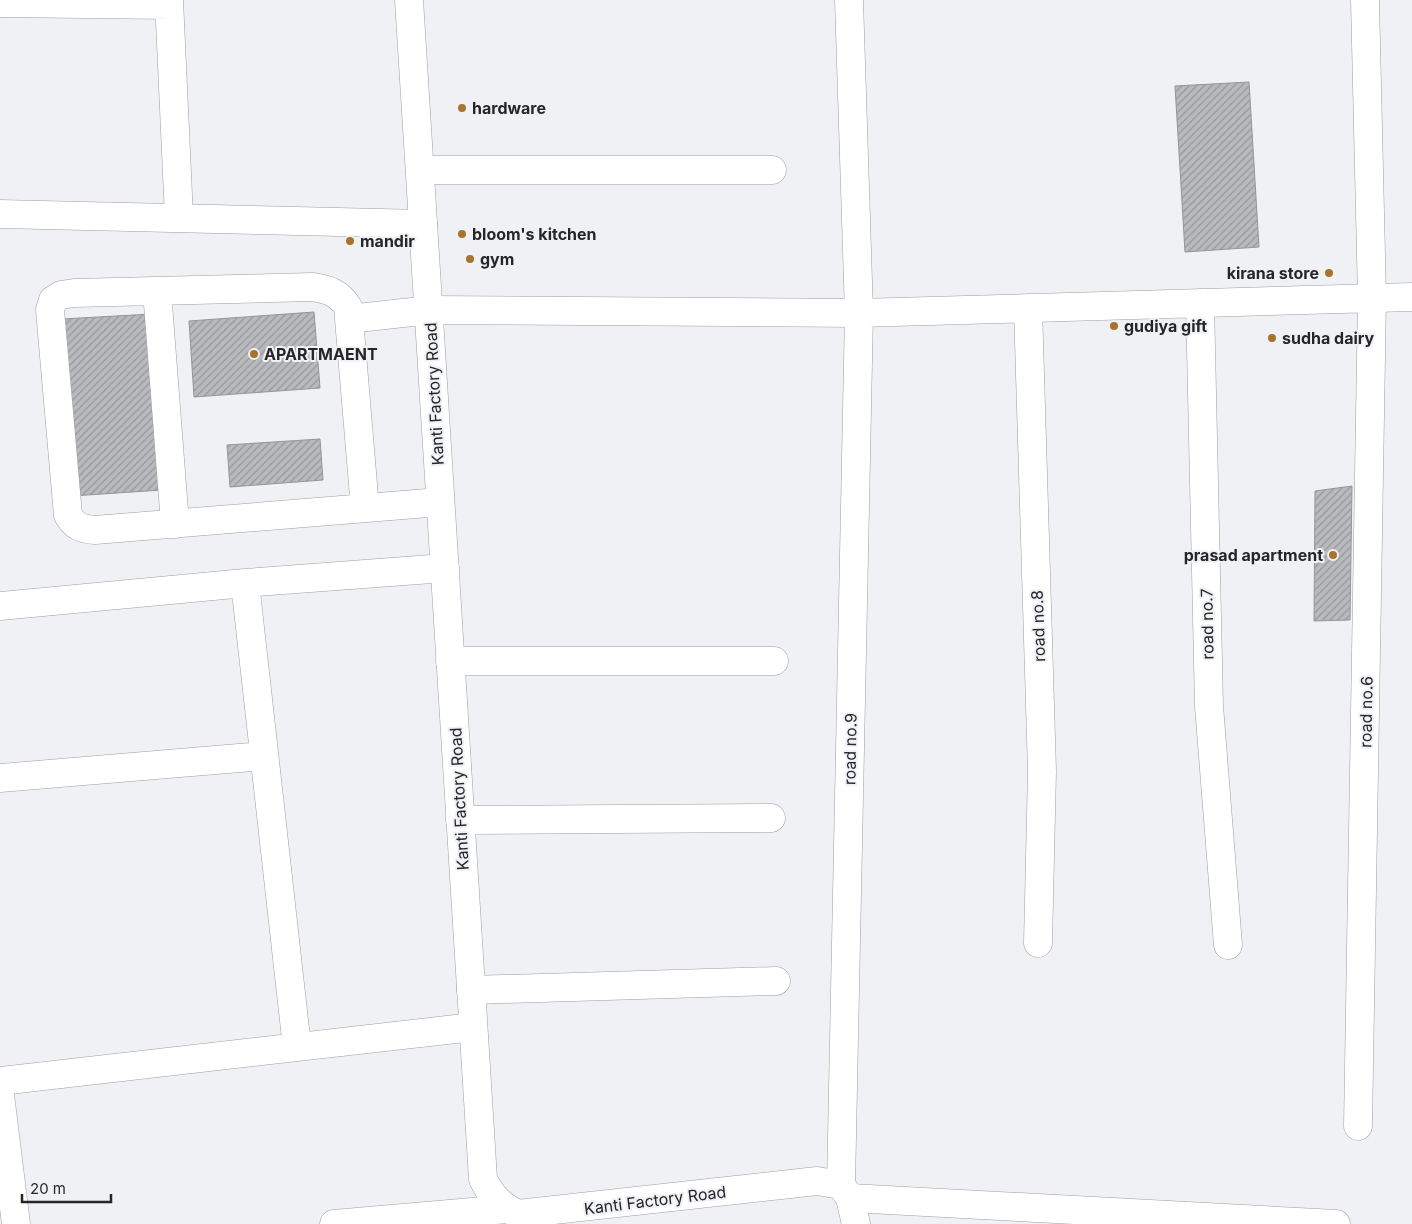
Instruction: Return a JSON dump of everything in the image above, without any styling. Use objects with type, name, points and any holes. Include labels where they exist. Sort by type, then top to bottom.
[{"type":"street","name":"Kanti Factory Road","points":[[409,0],[430,310],[440,502],[483,1180],[490,1194],[507,1209],[518,1214],[817,1181],[850,1204],[1336,1224]]},
{"type":"street","name":"road no.9","points":[[848,0],[859,313],[850,1204]]},
{"type":"street","name":"road no.6","points":[[1358,1126],[1372,298],[1365,0]]},
{"type":"street","points":[[11,2],[169,3],[179,217]]},
{"type":"street","points":[[420,170],[772,170]]},
{"type":"street","points":[[0,214],[423,224]]},
{"type":"street","points":[[365,508],[348,308],[342,297],[328,289],[312,287],[61,295],[53,300],[50,310],[68,515],[73,524],[82,529],[95,530],[440,502]]},
{"type":"street","points":[[157,291],[174,524]]},
{"type":"street","points":[[349,319],[430,310],[859,313],[1412,297]]},
{"type":"street","name":"road no.7","points":[[1200,303],[1209,706],[1228,945]]},
{"type":"street","name":"road no.8","points":[[1028,308],[1042,771],[1038,943]]},
{"type":"street","points":[[0,606],[245,583],[445,568]]},
{"type":"street","points":[[245,583],[297,1047]]},
{"type":"street","points":[[450,661],[774,661]]},
{"type":"street","points":[[0,778],[264,756]]},
{"type":"street","points":[[460,820],[771,818]]},
{"type":"street","points":[[471,990],[776,980]]},
{"type":"street","points":[[0,1081],[473,1027]]},
{"type":"street","points":[[0,1096],[16,1224]]},
{"type":"street","points":[[334,1224],[507,1209]]},
{"type":"building","points":[[1249,82],[1259,247],[1185,252],[1175,86]]},
{"type":"building","name":"APARTMAENT","points":[[314,312],[320,388],[194,397],[189,321]]},
{"type":"building","points":[[152,314],[162,490],[72,496],[62,319]]},
{"type":"building","points":[[320,439],[323,480],[230,487],[227,445]]},
{"type":"building","name":"prasad apartment","points":[[1352,486],[1350,620],[1314,621],[1315,491]]},
{"type":"place","name":"hardware","points":[[462,108]]},
{"type":"place","name":"bloom's kitchen","points":[[462,234]]},
{"type":"place","name":"mandir","points":[[350,241]]},
{"type":"place","name":"gym","points":[[470,259]]},
{"type":"place","name":"kirana store","points":[[1329,273]]},
{"type":"place","name":"gudiya gift","points":[[1114,326]]},
{"type":"place","name":"sudha dairy","points":[[1272,338]]},
{"type":"place","name":"APARTMAENT","points":[[254,354]]},
{"type":"place","name":"prasad apartment","points":[[1333,555]]}]
